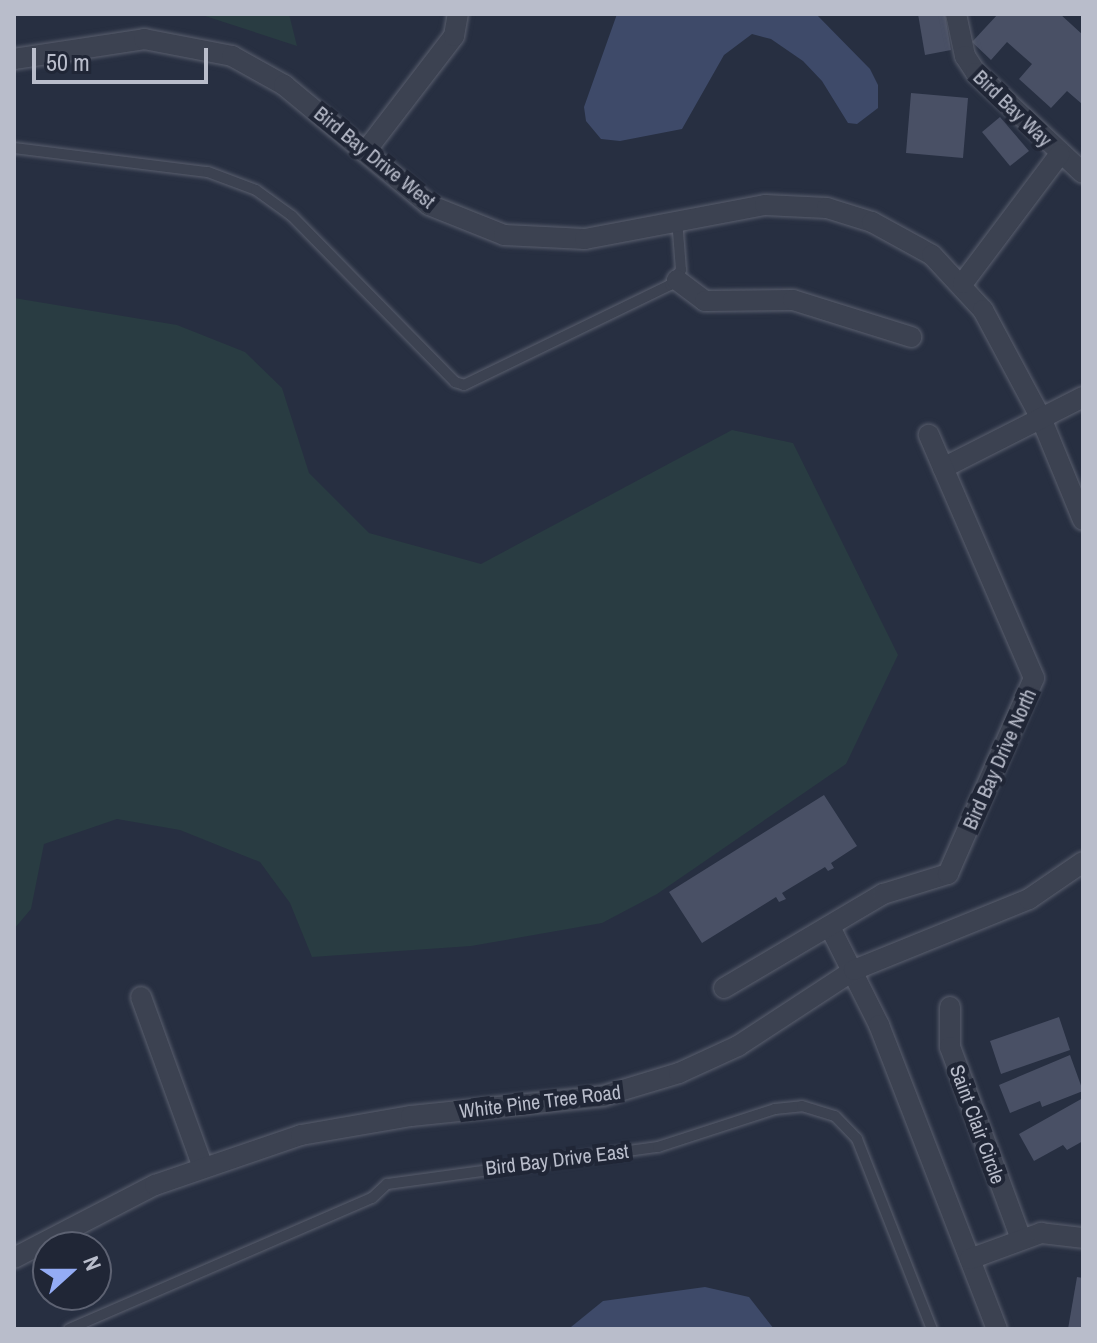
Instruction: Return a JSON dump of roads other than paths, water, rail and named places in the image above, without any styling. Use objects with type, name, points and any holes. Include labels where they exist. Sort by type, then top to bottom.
[{"type":"street","points":[[365,152],[454,36],[458,14]]},
{"type":"street","name":"Bird Bay Way","points":[[956,14],[970,66],[1083,173]]},
{"type":"street","name":"Bird Bay Drive West","points":[[14,59],[144,39],[207,48],[263,71],[429,205],[504,235],[585,239],[677,219],[765,205],[836,210],[920,247],[963,283]]},
{"type":"street","name":"Bird Bay Way","points":[[963,283],[1060,154]]},
{"type":"street","points":[[677,280],[705,301],[793,300],[911,337]]},
{"type":"street","points":[[963,283],[1002,339],[1041,418],[1083,520]]},
{"type":"street","points":[[943,468],[1083,397]]},
{"type":"street","name":"Bird Bay Drive North","points":[[724,988],[883,894],[948,874],[1034,678],[929,435]]},
{"type":"street","points":[[854,970],[1041,893],[1083,862]]},
{"type":"street","points":[[830,927],[854,970],[997,1329]]},
{"type":"street","name":"White Pine Tree Road","points":[[14,1258],[108,1207],[203,1167],[332,1129],[603,1096],[656,1082],[738,1046],[854,970]]},
{"type":"street","points":[[141,997],[203,1167]]},
{"type":"street","name":"Saint Clair Circle","points":[[950,1007],[950,1047],[1021,1239]]},
{"type":"street","points":[[970,1259],[1041,1233],[1083,1238]]},
{"type":"lane","points":[[14,148],[208,172],[256,190],[307,231],[459,384],[470,384],[677,280],[677,219]]},
{"type":"lane","name":"Bird Bay Drive East","points":[[69,1329],[372,1198],[387,1184],[658,1147],[775,1109],[802,1106],[835,1116],[857,1139],[932,1329]]},
{"type":"water","points":[[617,14],[816,14],[870,69],[878,85],[878,108],[857,124],[848,123],[822,81],[803,61],[771,39],[752,34],[724,55],[682,129],[620,141],[601,139],[586,121],[584,107]]},
{"type":"water","points":[[705,1287],[749,1297],[774,1329],[571,1327],[603,1301]]}]
